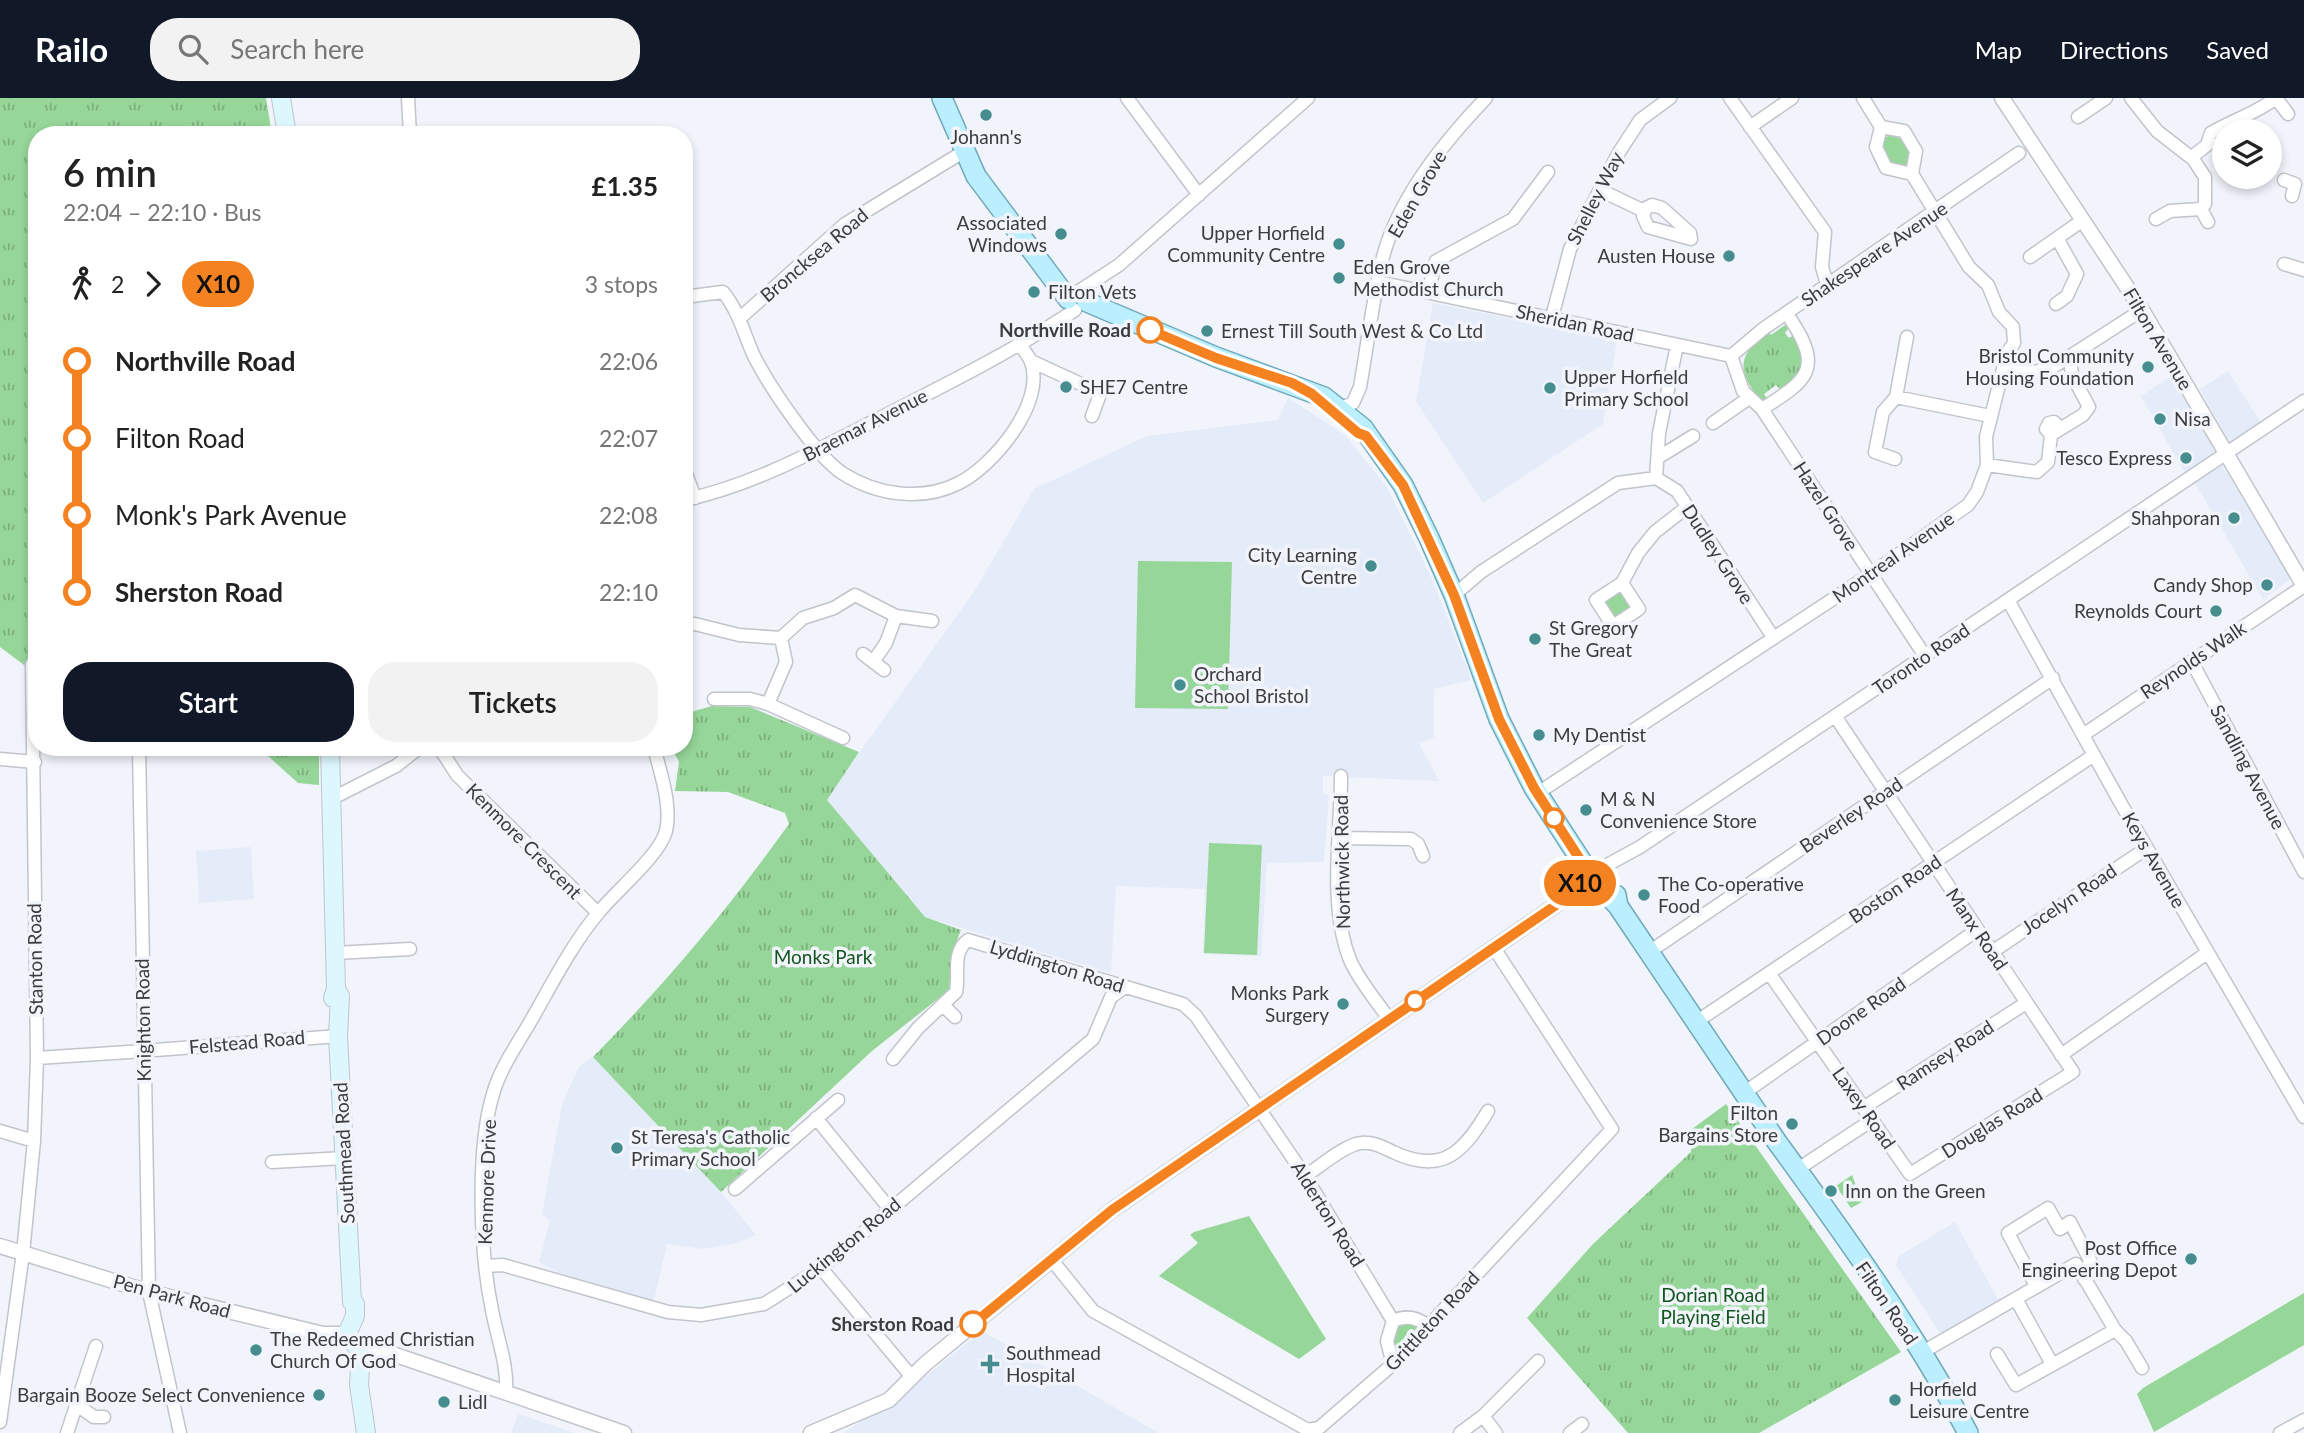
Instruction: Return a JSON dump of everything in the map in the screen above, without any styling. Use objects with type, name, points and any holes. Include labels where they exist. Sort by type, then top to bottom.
[{"type":"main road","points":[[281,98],[286,126]]},
{"type":"main road","points":[[942,98],[963,152],[984,188],[1077,301]]},
{"type":"main road","name":"Filton Road","points":[[1077,301],[1201,351],[1292,383],[1312,394],[1358,433],[1365,432]]},
{"type":"main road","name":"Filton Road","points":[[1312,394],[1324,397],[1340,408],[1365,432],[1403,485],[1454,595],[1499,719],[1538,784],[1613,891],[1618,906],[1921,1353],[1968,1433]]},
{"type":"main road","name":"Southmead Road","points":[[330,756],[329,800],[350,1318]]},
{"type":"main road","points":[[350,1318],[361,1352],[359,1385],[366,1433]]},
{"type":"street","points":[[408,98],[410,126]]},
{"type":"street","points":[[1127,98],[1199,195]]},
{"type":"street","points":[[1077,301],[1308,98]]},
{"type":"street","name":"Eden Grove","points":[[1365,432],[1360,387],[1378,282],[1395,225],[1422,178],[1486,98]]},
{"type":"street","points":[[1730,98],[1825,233],[1822,267],[1827,284]]},
{"type":"street","points":[[1750,127],[1793,98]]},
{"type":"street","points":[[1863,98],[1881,127],[1876,147],[1886,168],[1912,174],[1916,151],[1904,131],[1881,127]]},
{"type":"street","name":"Filton Avenue","points":[[2002,98],[2142,310],[2304,586]]},
{"type":"street","points":[[2078,117],[2106,98]]},
{"type":"street","points":[[2131,98],[2157,131],[2192,157],[2205,179],[2205,203],[2201,209]]},
{"type":"street","points":[[2192,157],[2207,145],[2211,133],[2232,121],[2254,115],[2276,98],[2288,114]]},
{"type":"street","name":"Shelley Way","points":[[1552,317],[1563,264],[1600,190],[1634,126],[1666,99]]},
{"type":"street","name":"Broncksea Road","points":[[739,319],[845,224],[963,152]]},
{"type":"street","name":"Shakespeare Avenue","points":[[1731,356],[1749,339],[1827,284],[2020,153]]},
{"type":"street","points":[[1428,292],[1436,261],[1513,219],[1548,172]]},
{"type":"street","name":"Montreal Avenue","points":[[1538,784],[1871,574],[1968,505],[1977,492],[1987,466],[1986,437],[1990,416],[2004,365],[2014,343],[2013,327],[2000,315],[1988,285],[1969,267],[1912,174]]},
{"type":"street","points":[[1600,190],[1644,211]]},
{"type":"street","points":[[2156,219],[2170,211],[2201,209]]},
{"type":"street","points":[[2201,209],[2208,222]]},
{"type":"street","points":[[2030,257],[2083,220]]},
{"type":"street","points":[[2056,304],[2066,298],[2077,274],[2057,238]]},
{"type":"street","points":[[2284,264],[2304,270]]},
{"type":"street","name":"Sheridan Road","points":[[1378,282],[1731,356]]},
{"type":"street","points":[[693,295],[719,291],[739,319],[764,373],[818,449],[840,472],[878,490],[917,494],[958,484],[994,457],[1010,437],[1029,398],[1033,373],[1031,362],[1020,344]]},
{"type":"street","name":"Braemar Avenue","points":[[693,498],[762,477],[818,449],[1020,344],[1077,301]]},
{"type":"street","points":[[2004,365],[2037,372],[2070,359],[2142,310]]},
{"type":"street","points":[[1762,410],[1794,389],[1808,369],[1809,351],[1793,328]]},
{"type":"street","points":[[1895,460],[1875,452],[1884,412],[1896,397],[1908,337]]},
{"type":"street","points":[[1454,595],[1481,572],[1618,483],[1656,478],[1659,433],[1676,345]]},
{"type":"street","name":"Hazel Grove","points":[[1731,356],[1739,383],[1749,398],[1762,410],[1925,656]]},
{"type":"street","points":[[1987,466],[2037,472],[2048,462],[2056,432],[2083,415],[2089,407],[2072,375],[2070,359]]},
{"type":"street","points":[[1031,362],[1096,391],[1099,397],[1091,416]]},
{"type":"street","points":[[1340,408],[1353,403],[1360,387]]},
{"type":"street","points":[[1896,397],[1990,416]]},
{"type":"street","points":[[1713,423],[1749,398]]},
{"type":"street","name":"Toronto Road","points":[[1600,874],[2304,401]]},
{"type":"street","points":[[1659,457],[1693,436]]},
{"type":"street","name":"Dudley Grove","points":[[1656,478],[1674,487],[1773,637]]},
{"type":"street","points":[[1622,583],[1638,553],[1655,532],[1687,507]]},
{"type":"street","name":"Reynolds Walk","points":[[2082,734],[2304,586]]},
{"type":"street","points":[[693,624],[739,635],[781,638],[803,618],[834,608],[852,595],[860,596],[896,616],[932,621]]},
{"type":"street","name":"Keys Avenue","points":[[2008,600],[2207,953],[2304,1117]]},
{"type":"street","points":[[884,670],[868,658],[887,643],[896,616]]},
{"type":"street","points":[[768,704],[786,662],[781,638]]},
{"type":"street","name":"Sandling Avenue","points":[[2192,662],[2304,872]]},
{"type":"street","name":"Beverley Road","points":[[1649,952],[2053,678]]},
{"type":"street","points":[[714,699],[750,699],[768,704],[843,738]]},
{"type":"street","name":"Manx Road","points":[[1835,716],[2073,1072]]},
{"type":"street","name":"Boston Road","points":[[1696,1022],[2094,755]]},
{"type":"street","name":"Stanton Road","points":[[0,1422],[4,1356],[23,1253],[34,1141],[37,1058],[35,756]]},
{"type":"street","name":"Knighton Road","points":[[139,756],[150,1050],[149,1292],[180,1433]]},
{"type":"street","points":[[329,800],[387,771],[408,756]]},
{"type":"street","name":"Kenmore Crescent","points":[[445,756],[457,775],[598,913],[657,847],[666,832],[668,812],[656,756]]},
{"type":"street","points":[[0,759],[35,762]]},
{"type":"street","points":[[329,774],[350,788]]},
{"type":"street","name":"Northwick Road","points":[[1341,776],[1339,910],[1346,950],[1351,963],[1389,1019]]},
{"type":"street","points":[[1340,838],[1411,839],[1418,844],[1423,856]]},
{"type":"street","name":"Jocelyn Road","points":[[1992,952],[2147,848]]},
{"type":"street","points":[[811,1433],[889,1400],[911,1376],[1112,1210],[1566,898],[1570,890],[1600,874]]},
{"type":"street","name":"Kenmore Drive","points":[[506,1393],[507,1377],[485,1266],[482,1191],[487,1121],[493,1094],[555,977],[598,913]]},
{"type":"street","name":"Doone Road","points":[[1744,1093],[1978,930]]},
{"type":"street","name":"Lyddington Road","points":[[895,1050],[956,992],[956,963],[962,946],[968,940],[1177,1001]]},
{"type":"street","name":"Grittleton Road","points":[[1051,1259],[1093,1311],[1308,1430],[1319,1428],[1393,1364],[1612,1129],[1494,948]]},
{"type":"street","points":[[335,953],[410,949]]},
{"type":"street","points":[[2061,1055],[2207,953]]},
{"type":"street","name":"Laxey Road","points":[[1769,973],[1910,1174]]},
{"type":"street","name":"Luckington Road","points":[[485,1266],[503,1265],[635,1305],[701,1315],[764,1304],[821,1268],[889,1208],[1093,1040],[1111,997],[1125,987]]},
{"type":"street","name":"Alderton Road","points":[[1177,1001],[1196,1016],[1260,1109],[1305,1176],[1393,1321]]},
{"type":"street","name":"Ramsey Road","points":[[1863,1108],[2026,1003]]},
{"type":"street","points":[[943,1005],[955,1017]]},
{"type":"street","name":"Felstead Road","points":[[37,1058],[338,1036]]},
{"type":"street","name":"Douglas Road","points":[[1910,1174],[2073,1072]]},
{"type":"street","points":[[735,1189],[747,1182],[838,1100]]},
{"type":"street","points":[[1305,1176],[1357,1144],[1380,1146],[1414,1161],[1440,1161],[1466,1143],[1488,1111]]},
{"type":"street","points":[[816,1118],[889,1208]]},
{"type":"street","points":[[1797,1170],[1872,1119]]},
{"type":"street","points":[[0,1131],[34,1141]]},
{"type":"street","points":[[272,1162],[344,1158]]},
{"type":"street","points":[[2036,1286],[2008,1233],[2048,1208],[2060,1228],[2070,1222],[2091,1260],[2084,1279]]},
{"type":"street","name":"Pen Park Road","points":[[0,1246],[149,1292],[323,1334],[350,1318]]},
{"type":"street","points":[[1921,1353],[2076,1264],[2115,1330],[2126,1341],[2142,1368]]},
{"type":"street","points":[[821,1268],[911,1376]]},
{"type":"street","points":[[2016,1299],[2052,1364]]},
{"type":"street","points":[[1393,1364],[1387,1342],[1393,1321],[1402,1317],[1414,1318],[1428,1326]]},
{"type":"street","points":[[1997,1354],[2016,1385],[2115,1330]]},
{"type":"street","points":[[67,1433],[96,1346]]},
{"type":"street","points":[[361,1352],[387,1352],[624,1433]]},
{"type":"street","points":[[1460,1433],[1483,1416],[1538,1361]]},
{"type":"street","points":[[77,1405],[94,1417],[104,1417]]},
{"type":"street","points":[[1483,1416],[1496,1433]]},
{"type":"street","points":[[2280,1433],[2304,1420]]},
{"type":"street","points":[[1570,1433],[1582,1423]]},
{"type":"shaded area","points":[[1433,303],[1617,340],[1603,424],[1483,503],[1416,401]]},
{"type":"shaded area","points":[[2228,371],[2261,423],[2230,443],[2200,389]]},
{"type":"shaded area","points":[[2171,376],[2217,454],[2186,475],[2141,396]]},
{"type":"shaded area","name":"Orchard School Bristol","points":[[1288,398],[1344,434],[1387,487],[1432,579],[1471,680],[1434,689],[1434,737],[1419,743],[1439,781],[1323,776],[1323,794],[1329,795],[1324,862],[1267,863],[1261,956],[1203,954],[1205,889],[1116,886],[1111,973],[925,917],[826,800],[975,590],[1034,489],[1147,436],[1278,420]]},
{"type":"shaded area","points":[[2222,465],[2291,579],[2263,599],[2195,483]]},
{"type":"shaded area","points":[[251,847],[254,899],[199,903],[196,851]]},
{"type":"shaded area","name":"St Teresa's Catholic Primary School","points":[[593,1057],[721,1192],[756,1235],[734,1244],[703,1249],[667,1244],[654,1300],[557,1272],[539,1262],[550,1221],[542,1214],[562,1104],[579,1067]]},
{"type":"shaded area","points":[[1955,1222],[1999,1301],[1941,1335],[1896,1265],[1899,1256]]},
{"type":"shaded area","name":"Southmead Hospital","points":[[982,1331],[1159,1433],[843,1433],[900,1397]]},
{"type":"shaded area","points":[[518,1414],[575,1433],[511,1433]]},
{"type":"green space","points":[[0,98],[266,98],[271,126],[28,126],[28,665],[24,665],[0,647]]},
{"type":"green space","points":[[1890,135],[1899,138],[1909,153],[1910,162],[1905,167],[1893,165],[1883,149],[1885,138]]},
{"type":"green space","points":[[1788,323],[1790,326],[1785,333],[1789,338],[1793,336],[1802,342],[1803,372],[1782,392],[1776,385],[1764,394],[1768,400],[1764,401],[1749,384],[1744,361],[1750,348],[1768,330],[1771,335]]},
{"type":"green space","points":[[1138,561],[1232,562],[1228,709],[1135,708]]},
{"type":"green space","points":[[1620,591],[1632,608],[1616,619],[1604,601]]},
{"type":"green space","name":"Monks Park","points":[[712,706],[750,707],[859,752],[827,800],[925,917],[961,930],[952,953],[949,990],[872,1051],[721,1192],[593,1057],[695,945],[789,824],[785,813],[728,792],[675,791],[679,762],[676,756],[693,756],[693,711]]},
{"type":"green space","points":[[268,756],[319,756],[319,785],[298,783]]},
{"type":"green space","points":[[1209,843],[1262,845],[1257,955],[1204,953]]},
{"type":"green space","name":"Dorian Road Playing Field","points":[[1726,1104],[1901,1352],[1759,1433],[1628,1433],[1527,1318],[1593,1244],[1691,1152],[1692,1129]]},
{"type":"green space","points":[[1852,1175],[1862,1202],[1851,1208],[1836,1186]]},
{"type":"green space","points":[[1249,1216],[1326,1339],[1299,1359],[1159,1276],[1198,1243],[1190,1235],[1194,1232]]},
{"type":"green space","points":[[2304,1293],[2304,1345],[2154,1432],[2137,1394],[2143,1388]]},
{"type":"green space","points":[[1402,1323],[1411,1324],[1420,1330],[1395,1354],[1391,1337],[1396,1326]]},
{"type":"bus line","name":"X10","points":[[973,1324],[1112,1210],[1559,903],[1566,898],[1570,890],[1590,875],[1534,788],[1532,779],[1499,719],[1456,601],[1403,485],[1366,436],[1315,401],[1312,394],[1292,383],[1216,358],[1150,330]]},
{"type":"place","name":"Johann's","points":[[986,115]]},
{"type":"place","name":"Associated Windows","points":[[1061,234]]},
{"type":"place","name":"Upper Horfield Community Centre","points":[[1339,244]]},
{"type":"place","name":"Austen House","points":[[1729,256]]},
{"type":"place","name":"Eden Grove Methodist Church","points":[[1339,278]]},
{"type":"place","name":"Filton Vets","points":[[1034,292]]},
{"type":"place","name":"Northville Road","points":[[1150,330]]},
{"type":"place","name":"Ernest Till South West & Co Ltd","points":[[1207,331]]},
{"type":"place","name":"Bristol Community Housing Foundation","points":[[2148,367]]},
{"type":"place","name":"SHE7 Centre","points":[[1066,387]]},
{"type":"place","name":"Upper Horfield Primary School","points":[[1550,388]]},
{"type":"place","name":"Nisa","points":[[2160,419]]},
{"type":"place","name":"Tesco Express","points":[[2186,458]]},
{"type":"place","name":"Shahporan","points":[[2234,518]]},
{"type":"place","name":"City Learning Centre","points":[[1371,566]]},
{"type":"place","name":"Candy Shop","points":[[2267,585]]},
{"type":"place","name":"Reynolds Court","points":[[2216,611]]},
{"type":"place","name":"St Gregory The Great","points":[[1535,639]]},
{"type":"place","name":"Orchard School Bristol","points":[[1180,685]]},
{"type":"place","name":"My Dentist","points":[[1539,735]]},
{"type":"place","name":"M & N Convenience Store","points":[[1586,810]]},
{"type":"place","name":"The Co-operative Food","points":[[1644,895]]},
{"type":"place","name":"Monks Park Surgery","points":[[1343,1004]]},
{"type":"place","name":"Filton Bargains Store","points":[[1792,1124]]},
{"type":"place","name":"St Teresa's Catholic Primary School","points":[[617,1148]]},
{"type":"place","name":"Inn on the Green","points":[[1831,1191]]},
{"type":"place","name":"Post Office Engineering Depot","points":[[2191,1259]]},
{"type":"place","name":"Sherston Road","points":[[973,1324]]},
{"type":"place","name":"The Redeemed Christian Church Of God","points":[[256,1350]]},
{"type":"place","name":"Southmead Hospital","points":[[990,1364]]},
{"type":"place","name":"Bargain Booze Select Convenience","points":[[319,1395]]},
{"type":"place","name":"Horfield Leisure Centre","points":[[1895,1400]]},
{"type":"place","name":"Lidl","points":[[444,1402]]}]
